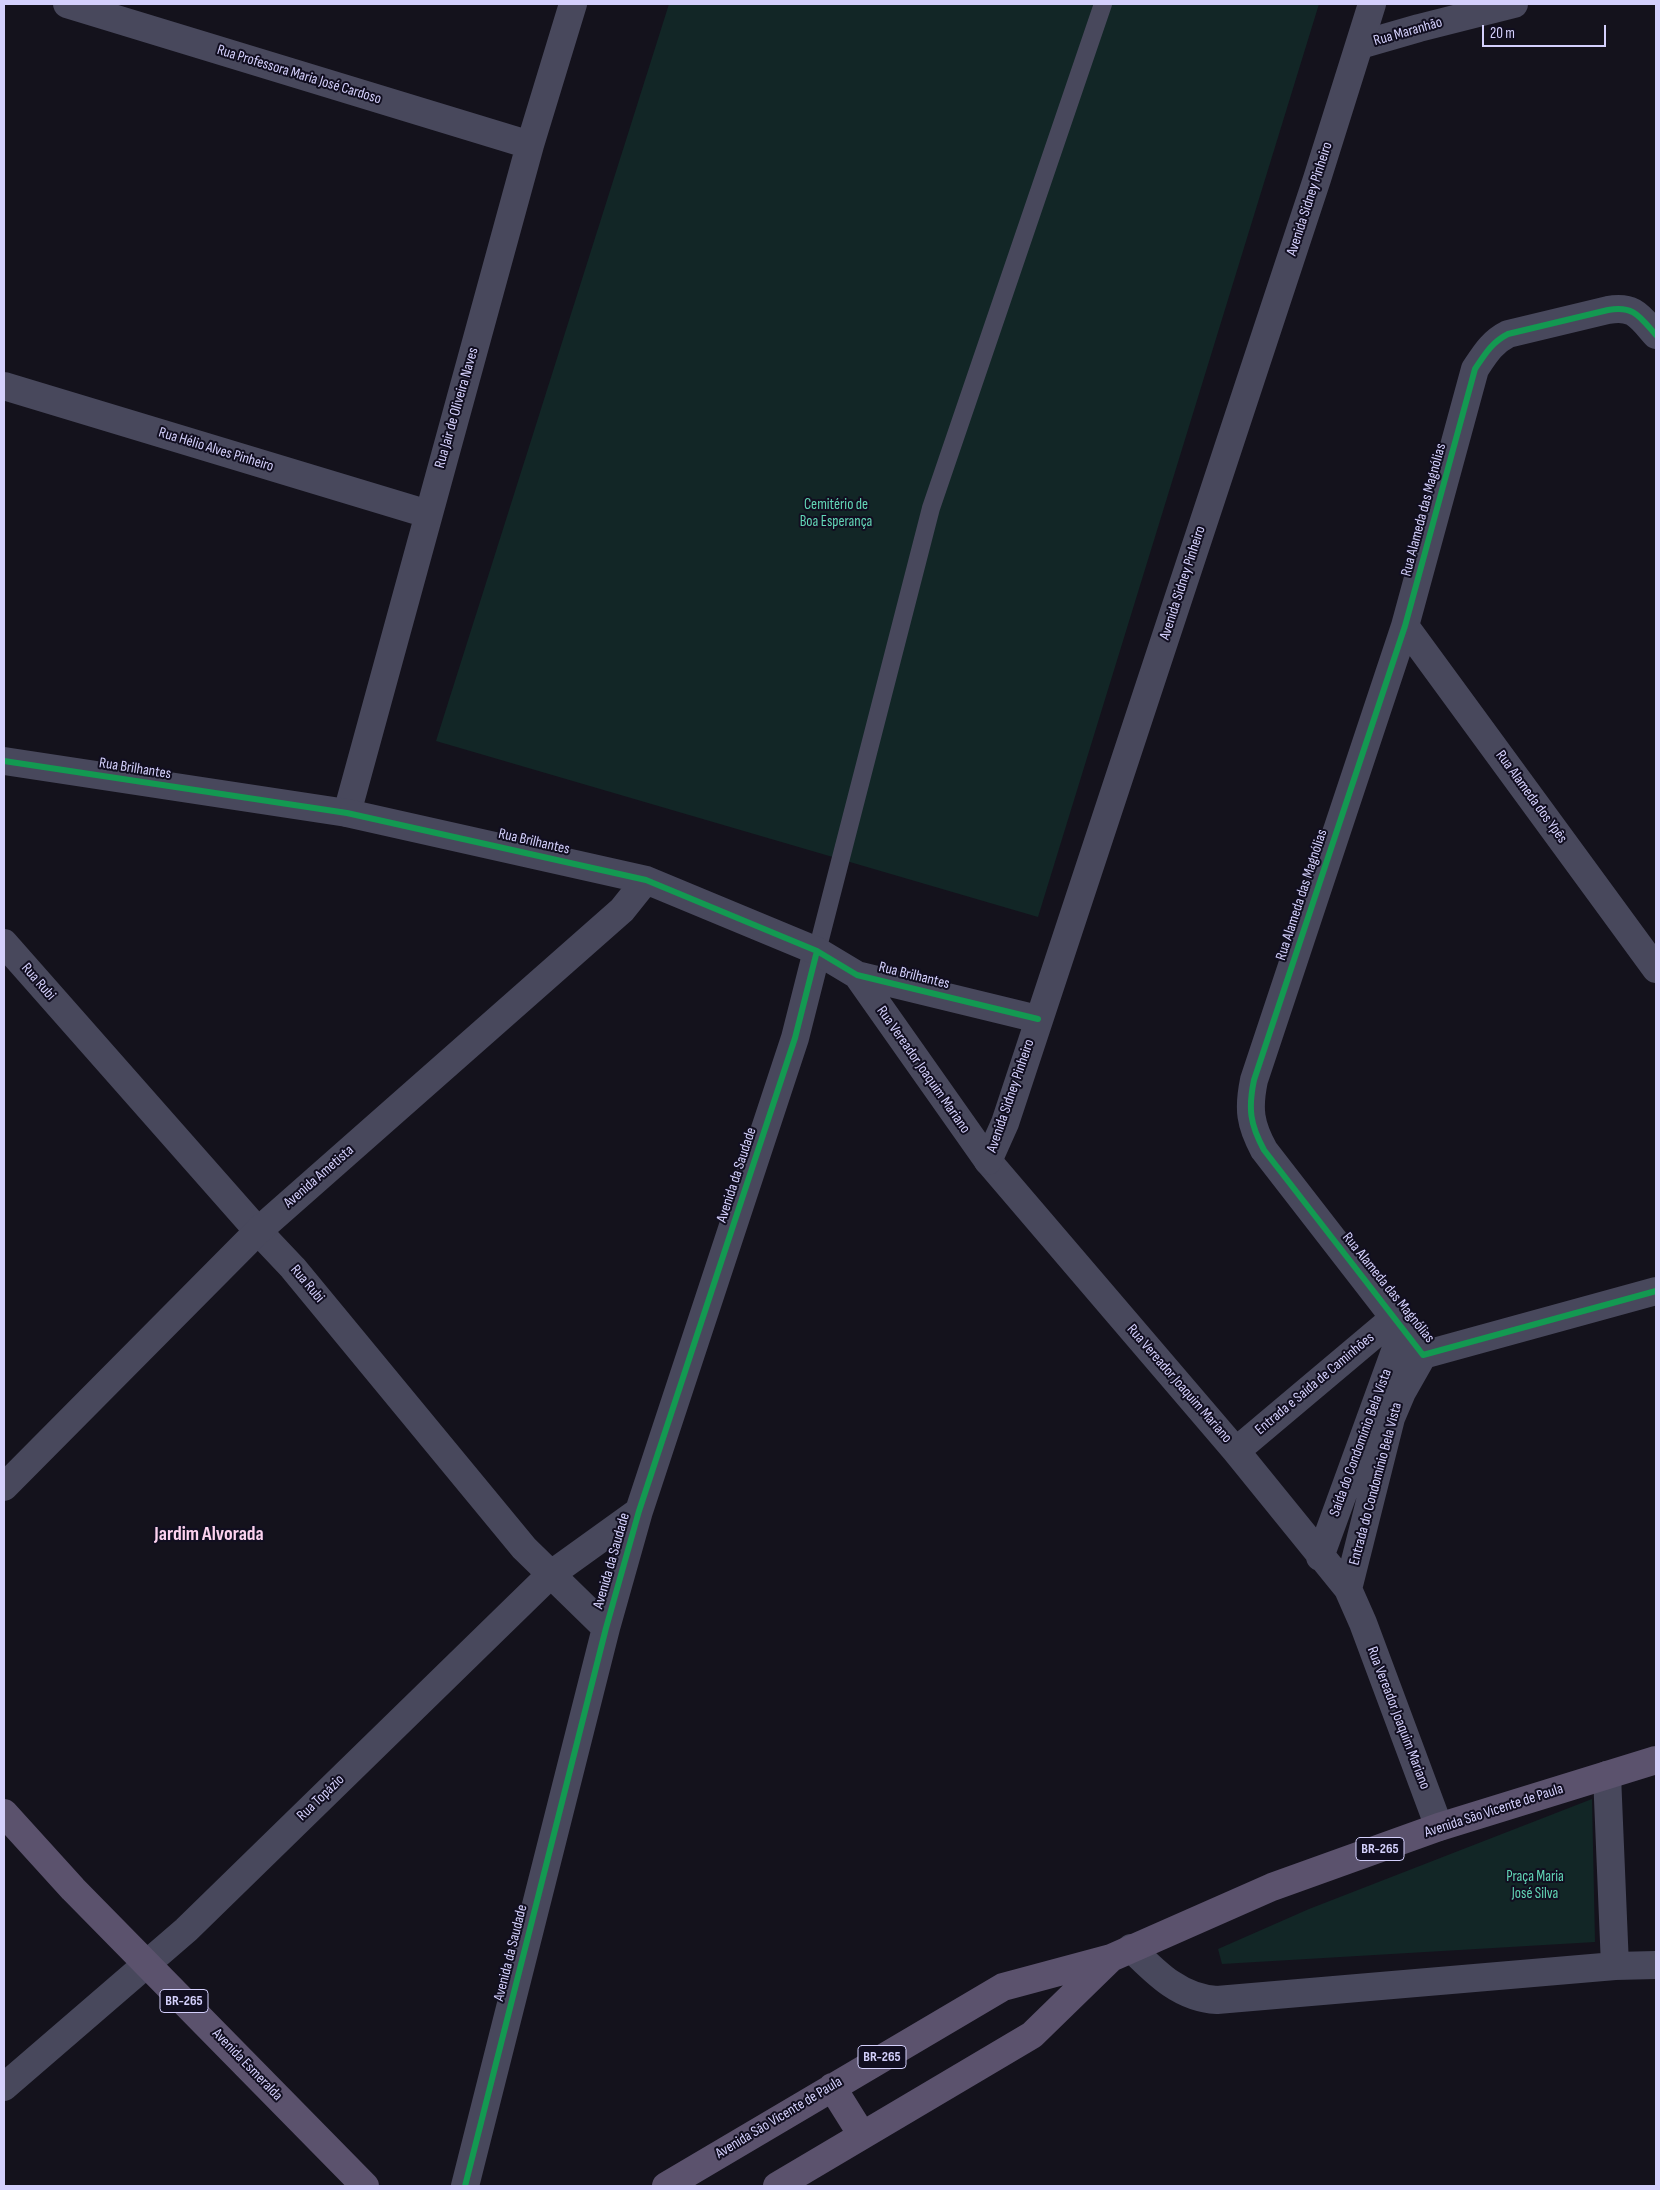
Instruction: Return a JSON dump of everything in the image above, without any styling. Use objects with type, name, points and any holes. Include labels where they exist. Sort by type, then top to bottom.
[{"type":"main road","name":"Avenida São Vicente de Paula","points":[[666,2186],[695,2178],[832,2087],[1002,1987],[1121,1953],[1272,1887],[1439,1827],[1656,1760]]},
{"type":"main road","name":"Avenida Esmeralda","points":[[4,1813],[74,1890],[365,2186]]},
{"type":"main road","name":"Avenida São Vicente de Paula","points":[[777,2186],[1032,2035],[1121,1953]]},
{"type":"main road","points":[[832,2087],[862,2135]]},
{"type":"street","name":"Rua Professora Maria José Cardoso","points":[[68,4],[530,145]]},
{"type":"street","name":"Rua Jair de Oliveira Naves","points":[[347,813],[530,145],[573,4]]},
{"type":"street","name":"Avenida Sidney Pinheiro","points":[[988,1162],[1005,1122],[1360,46],[1372,4]]},
{"type":"street","name":"Rua Maranhão","points":[[1360,46],[1419,28],[1514,4]]},
{"type":"street","name":"Rua Alameda das Magnólias","points":[[1656,335],[1632,310],[1622,307],[1508,334],[1497,340],[1488,349],[1475,368],[1405,626],[1254,1080],[1250,1113],[1254,1132],[1264,1150],[1423,1355],[1656,1291]]},
{"type":"street","name":"Rua Hélio Alves Pinheiro","points":[[4,386],[428,514]]},
{"type":"street","name":"Rua Alameda dos Ypês","points":[[1405,626],[1656,969]]},
{"type":"street","name":"Rua Brilhantes","points":[[4,761],[347,813],[646,880],[817,951],[857,975],[1038,1019]]},
{"type":"street","name":"Avenida Ametista","points":[[4,1487],[258,1231],[622,910],[646,880]]},
{"type":"street","name":"Rua Rubi","points":[[4,943],[258,1231],[293,1268],[524,1548],[606,1628]]},
{"type":"street","name":"Avenida da Saudade","points":[[464,2186],[606,1628],[639,1511],[795,1038],[817,951]]},
{"type":"street","name":"Rua Vereador Joaquim Mariano","points":[[857,975],[988,1162],[1236,1451],[1320,1557],[1348,1589],[1363,1623],[1439,1827]]},
{"type":"street","name":"Entrada e Saída de Caminhões","points":[[1236,1451],[1398,1324]]},
{"type":"street","name":"Saída do Condomínio Bela Vista","points":[[1320,1557],[1398,1324]]},
{"type":"street","name":"Entrada do Condomínio Bela Vista","points":[[1348,1589],[1391,1418],[1402,1392],[1423,1355]]},
{"type":"street","name":"Rua Topázio","points":[[4,2087],[186,1930],[550,1575],[639,1511]]},
{"type":"street","points":[[1607,1774],[1615,1966]]},
{"type":"street","points":[[1121,1953],[1154,1971],[1184,1992],[1201,2000],[1615,1966],[1656,1965]]},
{"type":"lane","points":[[817,951],[931,508],[1103,4]]},
{"type":"green space","name":"Cemitério de Boa Esperança","points":[[669,4],[1319,4],[1038,917],[436,741]]},
{"type":"green space","name":"Praça Maria José Silva","points":[[1592,1799],[1595,1942],[1222,1964],[1218,1949],[1309,1909]]},
{"type":"cycle path","points":[[1656,335],[1636,314],[1624,309],[1608,310],[1508,334],[1493,345],[1475,369],[1405,626],[1254,1080],[1251,1100],[1253,1124],[1264,1150],[1423,1355],[1656,1291]]},
{"type":"cycle path","points":[[4,761],[347,813],[646,880],[817,951],[857,975],[1038,1019]]},
{"type":"cycle path","points":[[465,2186],[606,1628],[639,1511],[795,1038],[817,951]]},
{"type":"district","name":"Jardim Alvorada","points":[[209,1535]]}]
